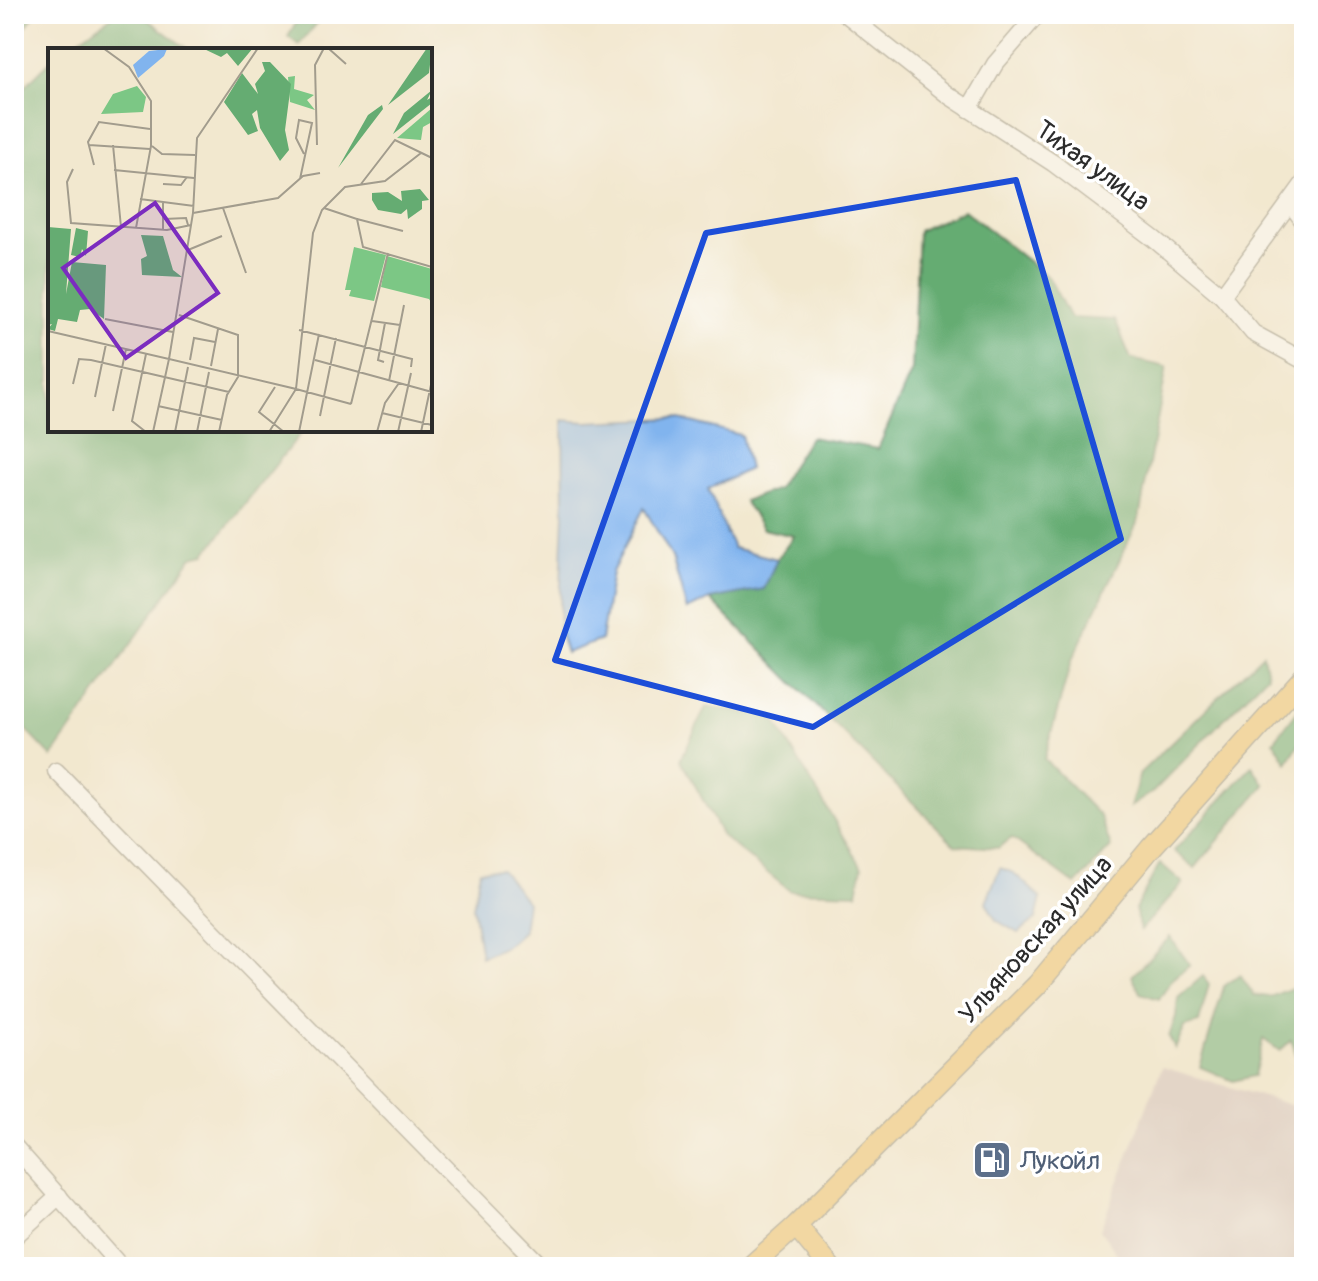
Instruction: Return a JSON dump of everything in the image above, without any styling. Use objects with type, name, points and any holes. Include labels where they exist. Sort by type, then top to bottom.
[{"type":"main road","name":"Ульяновская улица","points":[[750,1267],[796,1226],[1037,985],[1150,849],[1304,677]]},
{"type":"main road","points":[[796,1226],[830,1267]]},
{"type":"street","name":"Тихая улица","points":[[846,14],[948,95],[1053,163],[1154,239],[1222,296],[1253,333],[1304,361]]},
{"type":"street","points":[[969,109],[995,64],[1038,14]]},
{"type":"street","points":[[1222,296],[1304,183]]},
{"type":"street","points":[[1291,204],[1304,222]]},
{"type":"street","points":[[56,771],[542,1267]]},
{"type":"street","points":[[14,1146],[121,1267]]},
{"type":"street","points":[[14,1237],[59,1196]]},
{"type":"highlighted area","points":[[1016,180],[1121,539],[813,727],[555,660],[706,233]]},
{"type":"shaded area","points":[[1162,1067],[1304,1109],[1304,1267],[1126,1267],[1100,1230]]},
{"type":"green space","points":[[14,14],[35,14],[24,30],[20,66],[14,74]]},
{"type":"green space","points":[[115,14],[140,14],[186,48],[67,48]]},
{"type":"green space","points":[[300,14],[325,14],[299,45],[288,37]]},
{"type":"green space","points":[[48,63],[48,432],[301,432],[206,553],[193,556],[52,757],[14,717],[14,102]]},
{"type":"green space","points":[[964,210],[1049,278],[1070,318],[1115,320],[1131,359],[1167,367],[1139,519],[1071,662],[1044,759],[1100,816],[1111,847],[1076,885],[1012,838],[998,848],[955,845],[710,599],[764,588],[777,559],[794,536],[763,529],[744,501],[777,489],[810,437],[878,449],[912,370],[918,231]]},
{"type":"green space","points":[[1263,654],[1267,675],[1153,792],[1130,807],[1140,773]]},
{"type":"green space","points":[[1304,702],[1304,736],[1287,763],[1274,741]]},
{"type":"green space","points":[[706,707],[772,716],[862,867],[857,893],[790,891],[722,836],[681,759]]},
{"type":"green space","points":[[1252,766],[1265,785],[1195,868],[1174,851]]},
{"type":"green space","points":[[1160,863],[1183,883],[1140,931],[1135,909]]},
{"type":"green space","points":[[1170,937],[1190,965],[1173,979],[1159,999],[1140,993],[1132,976]]},
{"type":"green space","points":[[1240,975],[1254,995],[1270,997],[1304,983],[1304,1065],[1301,1067],[1291,1040],[1280,1051],[1263,1039],[1254,1076],[1233,1081],[1200,1067],[1224,986]]},
{"type":"green space","points":[[1203,976],[1209,984],[1199,1023],[1185,1027],[1175,1049],[1169,1037],[1178,998]]},
{"type":"water","points":[[676,418],[741,435],[749,469],[708,489],[733,548],[777,559],[764,589],[710,599],[687,610],[672,557],[644,508],[612,572],[601,640],[566,653],[559,631],[564,513],[563,420],[586,422]]},
{"type":"water","points":[[1000,868],[1014,873],[1041,898],[1036,919],[1018,933],[996,920],[986,902]]},
{"type":"water","points":[[501,869],[527,902],[523,931],[506,946],[481,957],[473,907],[480,870]]},
{"type":"place","name":"Лукойл","points":[[992,1160]]}]
